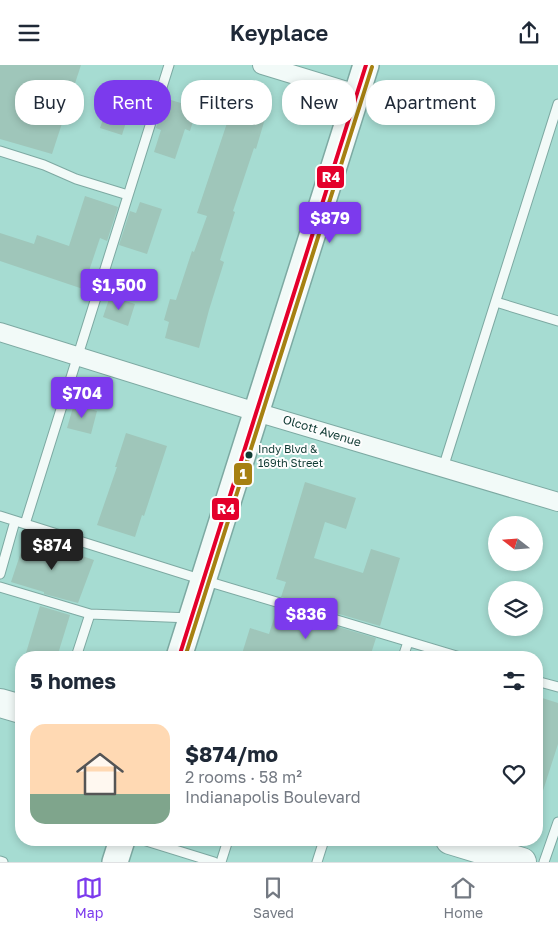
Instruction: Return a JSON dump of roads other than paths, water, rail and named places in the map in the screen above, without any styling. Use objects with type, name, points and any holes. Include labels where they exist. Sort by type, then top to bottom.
[{"type":"main road","points":[[0,703],[15,707]]},
{"type":"main road","points":[[465,846],[495,858],[522,862]]},
{"type":"street","points":[[262,65],[357,94]]},
{"type":"street","points":[[180,651],[366,65]]},
{"type":"street","name":"Olcott Avenue","points":[[0,332],[256,412],[558,502]]},
{"type":"street","points":[[115,862],[120,846]]},
{"type":"lane","points":[[24,524],[169,65]]},
{"type":"lane","points":[[444,468],[558,104]]},
{"type":"lane","points":[[0,151],[44,165],[76,179],[128,195]]},
{"type":"lane","points":[[496,302],[558,321]]},
{"type":"lane","points":[[0,516],[203,580],[439,651]]},
{"type":"lane","points":[[0,574],[15,521]]},
{"type":"lane","points":[[0,587],[90,614],[191,618]]},
{"type":"lane","points":[[78,651],[90,614]]},
{"type":"lane","points":[[406,651],[408,642]]},
{"type":"lane","points":[[543,683],[558,687]]},
{"type":"lane","points":[[544,862],[558,822]]},
{"type":"lane","points":[[162,846],[214,862]]},
{"type":"lane","points":[[221,862],[226,846]]},
{"type":"lane","points":[[317,862],[322,846]]},
{"type":"place","name":"Indy Blvd & 169th Street","points":[[249,455]]}]
